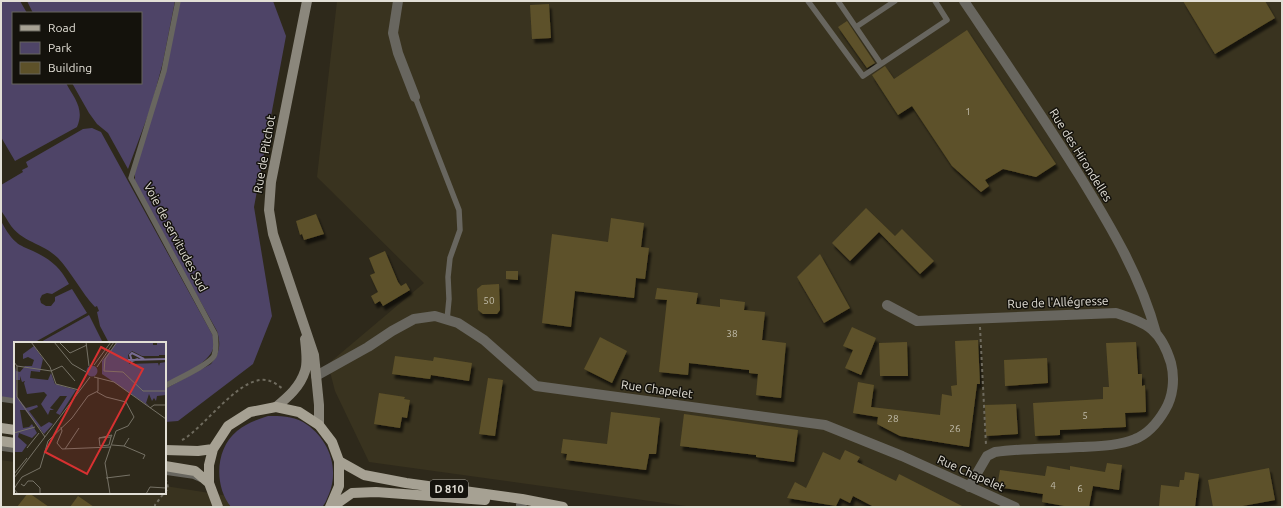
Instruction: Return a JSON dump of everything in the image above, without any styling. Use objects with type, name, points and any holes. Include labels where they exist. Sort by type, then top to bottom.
[{"type":"main road","points":[[218,507],[209,483],[209,466],[213,449],[228,426],[250,412],[276,407],[299,412],[319,425],[332,442],[339,461],[339,486],[331,507]]},
{"type":"main road","points":[[1,428],[14,430]]},
{"type":"main road","points":[[1,441],[14,443]]},
{"type":"main road","points":[[166,450],[198,451],[213,449]]},
{"type":"main road","name":"D 810","points":[[339,461],[364,474],[399,482],[522,499],[563,507]]},
{"type":"main road","points":[[166,471],[195,471],[209,483]]},
{"type":"main road","name":"D 810","points":[[331,507],[352,493],[376,492],[478,500],[522,506],[550,507]]},
{"type":"street","name":"Rue de Pitchot","points":[[305,331],[273,234],[269,210],[271,182],[307,1]]},
{"type":"street","points":[[398,1],[393,33],[398,53],[415,97]]},
{"type":"street","name":"Rue des Hirondelles","points":[[964,1],[1056,137],[1115,235],[1138,281],[1156,333]]},
{"type":"street","name":"Rue de l'Allégresse","points":[[887,305],[917,321],[1116,313],[1145,323],[1156,333],[1166,347],[1172,367],[1173,384],[1170,402],[1161,418],[1150,430],[1136,439],[1122,444],[1004,451],[995,452],[987,456]]},
{"type":"street","name":"Rue Chapelet","points":[[316,376],[414,319],[435,316],[458,323],[484,340],[536,386],[826,425],[902,456],[1015,507]]},
{"type":"street","points":[[305,331],[314,355],[319,405],[319,425]]},
{"type":"street","points":[[276,407],[294,391],[306,370],[305,331]]},
{"type":"street","points":[[969,487],[987,456]]},
{"type":"lane","name":"Voie de servitudes Sud","points":[[166,385],[208,362],[214,356],[217,344],[215,334],[131,178],[164,71],[178,1]]},
{"type":"lane","points":[[808,1],[863,76],[946,20],[935,1]]},
{"type":"lane","points":[[838,1],[881,64]]},
{"type":"lane","points":[[856,27],[895,1]]},
{"type":"lane","points":[[415,97],[459,210],[460,230],[450,258],[447,320]]},
{"type":"lane","points":[[1,399],[14,401]]},
{"type":"lane","points":[[1,448],[14,450]]},
{"type":"path","points":[[979,319],[987,456]]},
{"type":"path","points":[[178,441],[183,440],[197,430],[221,405],[245,385],[258,380],[269,380],[284,389]]},
{"type":"path","points":[[166,471],[168,489],[166,491]]},
{"type":"path","points":[[155,507],[163,494]]},
{"type":"shaded area","points":[[337,1],[1282,1],[1282,507],[693,507],[369,462],[335,391],[328,364],[424,283],[317,177]]},
{"type":"shaded area","points":[[1,460],[14,462],[14,494],[166,494],[166,486],[298,507],[1,507]]},
{"type":"green space","points":[[1,1],[20,1],[26,12],[12,12],[12,84],[67,84],[78,104],[80,115],[77,127],[15,161],[1,137]]},
{"type":"green space","points":[[27,1],[175,1],[163,62],[151,107],[128,169],[108,133],[97,124],[89,113],[73,84],[142,84],[142,12],[32,12]]},
{"type":"green space","points":[[180,1],[273,1],[286,36],[254,207],[272,316],[253,364],[178,421],[166,422],[166,388],[211,364],[218,352],[219,340],[217,331],[135,185],[135,171]]},
{"type":"green space","points":[[92,128],[101,132],[213,337],[213,350],[208,357],[195,368],[166,383],[166,342],[108,342],[100,326],[97,312],[99,311],[97,306],[95,307],[90,301],[63,264],[51,252],[17,233],[1,210],[1,185],[23,172],[22,170],[28,167],[26,162],[83,129]]},
{"type":"green space","points":[[1,221],[9,235],[16,242],[49,260],[58,268],[69,284],[52,294],[47,293],[42,295],[40,299],[41,303],[46,306],[51,306],[55,301],[55,297],[72,289],[87,313],[38,342],[14,342],[14,401],[1,399]]},
{"type":"green space","points":[[89,315],[102,342],[41,342]]},
{"type":"green space","points":[[268,416],[290,417],[299,420],[312,428],[325,444],[330,454],[333,473],[329,494],[322,507],[231,507],[225,498],[219,468],[224,448],[230,439],[241,428]]},
{"type":"building","points":[[1183,1],[1265,1],[1275,18],[1215,54]]},
{"type":"building","points":[[549,4],[551,38],[532,39],[530,5]]},
{"type":"building","points":[[847,21],[875,63],[867,68],[838,27]]},
{"type":"building","points":[[967,30],[1056,164],[1036,177],[1003,169],[985,180],[989,186],[981,192],[952,166],[912,106],[898,115],[872,75],[885,66],[894,79]]},
{"type":"building","points":[[866,208],[895,236],[902,229],[934,261],[920,274],[879,232],[850,261],[832,243]]},
{"type":"building","points":[[316,214],[324,234],[304,240],[302,234],[300,235],[296,221]]},
{"type":"building","points":[[611,218],[644,223],[641,247],[649,248],[645,279],[636,278],[634,298],[575,291],[571,327],[542,323],[552,234],[608,242]]},
{"type":"building","points":[[385,251],[398,282],[401,286],[406,283],[410,290],[383,306],[380,301],[375,304],[371,296],[378,292],[370,275],[375,273],[369,258]]},
{"type":"building","points":[[820,254],[850,308],[824,323],[797,277]]},
{"type":"building","points":[[506,271],[518,271],[518,280],[506,279]]},
{"type":"building","points":[[499,284],[500,310],[497,314],[483,314],[478,310],[477,289],[482,285]]},
{"type":"building","points":[[657,288],[698,293],[696,304],[720,307],[720,299],[745,302],[744,310],[765,312],[762,340],[786,343],[781,398],[756,395],[758,374],[749,373],[749,370],[689,363],[688,375],[659,372],[667,300],[655,299]]},
{"type":"building","points":[[852,327],[876,338],[861,375],[845,368],[853,350],[843,346]]},
{"type":"building","points":[[600,337],[627,351],[612,383],[584,369]]},
{"type":"building","points":[[978,340],[980,384],[977,384],[969,447],[900,436],[877,424],[878,417],[853,413],[858,382],[874,385],[871,407],[940,415],[942,394],[952,396],[951,386],[957,385],[955,341]]},
{"type":"building","points":[[907,342],[908,376],[880,376],[879,343]]},
{"type":"building","points":[[1136,342],[1138,374],[1142,374],[1142,386],[1145,385],[1146,412],[1125,413],[1126,427],[1060,430],[1060,435],[1035,436],[1033,403],[1103,399],[1103,387],[1109,387],[1106,343]]},
{"type":"building","points":[[395,356],[433,361],[434,357],[472,363],[469,381],[431,375],[430,379],[392,374]]},
{"type":"building","points":[[1047,358],[1048,383],[1005,386],[1004,360]]},
{"type":"building","points":[[488,378],[503,380],[495,436],[479,434]]},
{"type":"building","points":[[379,393],[405,397],[404,399],[410,400],[407,418],[402,417],[400,428],[374,424]]},
{"type":"building","points":[[1016,404],[1018,434],[986,436],[985,405]]},
{"type":"building","points":[[611,412],[660,418],[656,454],[649,454],[646,470],[566,460],[567,454],[561,453],[563,439],[607,444]]},
{"type":"building","points":[[684,414],[798,430],[794,462],[756,457],[756,455],[680,446]]},
{"type":"building","points":[[845,450],[860,457],[857,462],[896,481],[899,474],[964,507],[874,507],[853,496],[850,503],[840,498],[836,506],[787,498],[795,482],[806,488],[823,452],[840,460]]},
{"type":"building","points":[[1107,463],[1122,465],[1119,490],[1093,486],[1089,507],[1070,507],[1042,502],[1043,494],[997,487],[1000,470],[1045,476],[1047,466],[1070,470],[1070,466],[1105,472]]},
{"type":"building","points":[[1269,468],[1275,500],[1237,507],[1213,507],[1208,480]]},
{"type":"building","points":[[1185,472],[1199,474],[1195,507],[1159,507],[1161,485],[1179,487],[1180,480],[1184,480]]},
{"type":"building","points":[[27,494],[30,494],[49,507],[17,507]]},
{"type":"building","points":[[78,496],[94,507],[70,507]]}]
